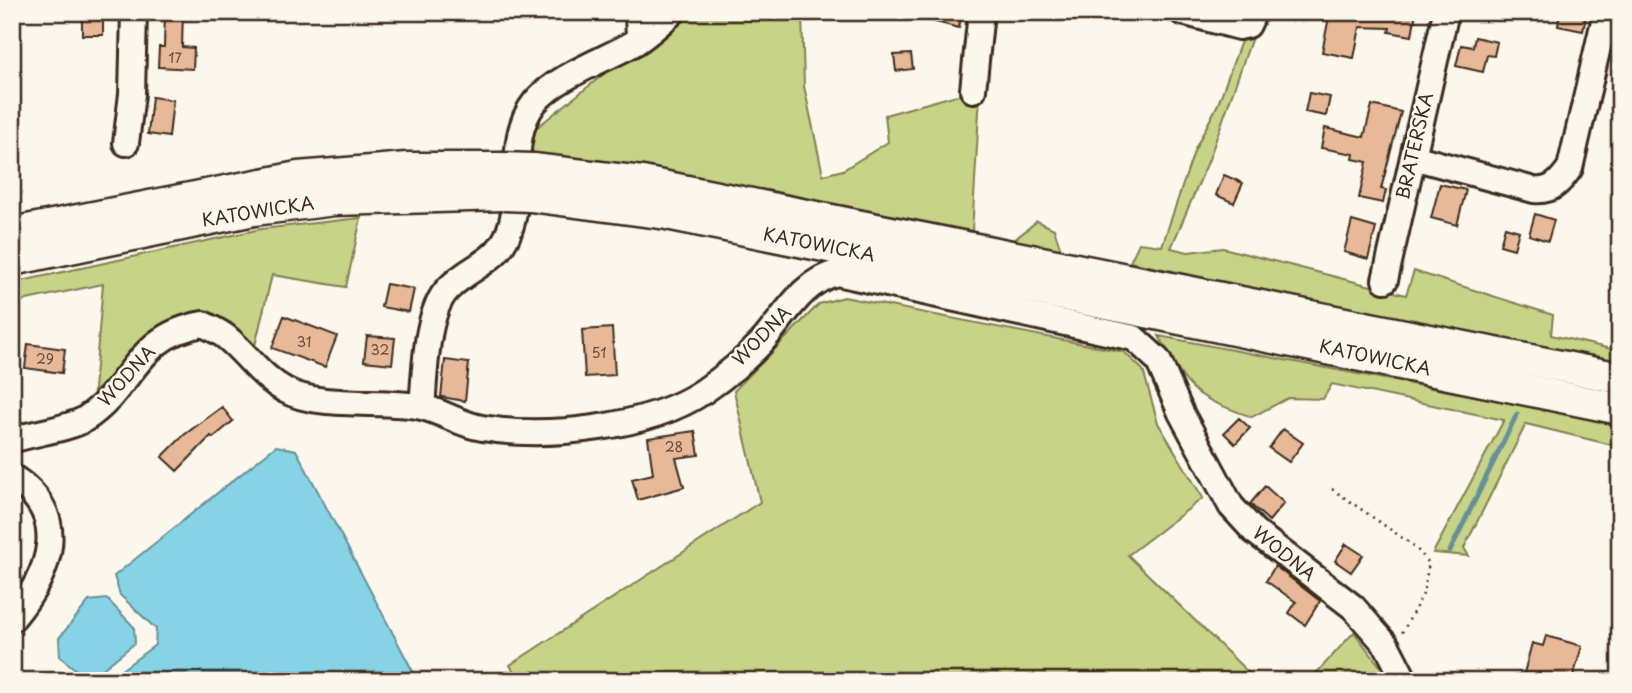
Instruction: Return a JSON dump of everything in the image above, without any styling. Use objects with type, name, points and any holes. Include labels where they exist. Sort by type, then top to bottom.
[{"type":"main road","name":"KATOWICKA","points":[[12,233],[298,177],[407,168],[517,182],[1620,409]]},
{"type":"main road","name":"KATOWICKA","points":[[12,260],[254,211],[335,200],[517,182],[642,181],[1620,378]]},
{"type":"street","points":[[126,143],[132,94],[134,12]]},
{"type":"street","points":[[638,12],[639,40]]},
{"type":"street","points":[[422,407],[436,306],[448,288],[503,247],[513,220],[518,150],[524,124],[534,104],[552,86],[639,40],[673,12]]},
{"type":"street","points":[[973,90],[981,12]]},
{"type":"street","points":[[1193,15],[1239,27],[1248,25],[1254,12]]},
{"type":"street","name":"BRATERSKA","points":[[1385,280],[1446,12]]},
{"type":"street","points":[[1413,157],[1534,190],[1545,191],[1560,182],[1570,168],[1606,12]]},
{"type":"street","name":"WODNA","points":[[12,440],[82,421],[101,407],[149,348],[178,328],[203,324],[226,337],[256,369],[287,392],[331,401],[422,407],[481,428],[536,431],[631,423],[654,416],[703,392],[759,345],[808,286],[825,275],[837,273],[1134,338],[1158,360],[1181,413],[1231,506],[1254,531],[1353,607],[1391,654],[1405,681]]},
{"type":"street","points":[[12,477],[44,505],[51,528],[44,570],[12,619]]},
{"type":"path","points":[[1332,489],[1415,546],[1429,563],[1423,594],[1391,654]]},
{"type":"green space","points":[[682,12],[802,12],[804,86],[823,175],[843,170],[888,142],[885,115],[953,96],[980,94],[972,233],[599,160],[526,156],[536,128]]},
{"type":"green space","points":[[1256,26],[1208,162],[1171,248],[1188,252],[1223,248],[1406,295],[1414,271],[1553,315],[1551,335],[1620,351],[1620,364],[1130,262],[1139,243],[1162,246],[1195,149],[1218,104],[1244,33]]},
{"type":"green space","points":[[361,218],[346,287],[272,275],[253,354],[204,318],[93,401],[103,284],[12,303],[12,283],[261,229]]},
{"type":"green space","points":[[1037,221],[1054,229],[1061,250],[1013,241]]},
{"type":"green space","points":[[844,297],[1124,352],[1143,370],[1158,423],[1203,498],[1128,555],[1257,681],[519,681],[510,665],[760,502],[734,391],[819,304]]},
{"type":"green space","points":[[1159,336],[1620,424],[1620,447],[1526,424],[1464,548],[1469,556],[1433,553],[1504,420],[1332,384],[1323,399],[1288,398],[1252,417],[1216,403],[1194,390],[1178,370]]},
{"type":"green space","points":[[1354,632],[1383,670],[1387,681],[1309,681]]},
{"type":"water","points":[[276,446],[296,450],[418,681],[111,681],[112,677],[155,645],[156,629],[120,595],[114,576]]},
{"type":"water","points":[[107,599],[134,627],[135,643],[89,680],[60,657],[59,638],[89,601]]},
{"type":"building","points":[[82,12],[103,12],[103,35],[82,35]]},
{"type":"building","points":[[165,12],[183,12],[182,47],[194,48],[193,69],[158,67],[159,47],[164,47]]},
{"type":"building","points":[[916,12],[962,12],[959,28],[916,17]]},
{"type":"building","points":[[1330,12],[1416,12],[1412,36],[1389,32],[1390,28],[1360,27],[1354,58],[1322,52]]},
{"type":"building","points":[[1560,12],[1587,12],[1583,31],[1558,26]]},
{"type":"building","points":[[1475,37],[1497,42],[1494,56],[1487,55],[1483,72],[1456,66],[1461,45],[1473,47]]},
{"type":"building","points":[[911,54],[913,69],[896,71],[894,55]]},
{"type":"building","points":[[1309,93],[1330,97],[1326,116],[1305,112]]},
{"type":"building","points":[[152,97],[173,100],[169,137],[148,134]]},
{"type":"building","points":[[1372,105],[1401,112],[1381,189],[1386,190],[1383,203],[1359,198],[1367,162],[1353,159],[1354,154],[1321,148],[1325,128],[1364,137]]},
{"type":"building","points":[[1224,175],[1243,183],[1234,203],[1216,195]]},
{"type":"building","points":[[1440,184],[1466,190],[1457,225],[1431,218]]},
{"type":"building","points":[[1535,214],[1554,220],[1548,241],[1529,235]]},
{"type":"building","points":[[1352,221],[1376,228],[1368,259],[1344,252]]},
{"type":"building","points":[[1505,227],[1519,231],[1514,249],[1500,245]]},
{"type":"building","points":[[386,284],[414,289],[409,312],[381,307]]},
{"type":"building","points":[[284,316],[337,336],[325,367],[272,348]]},
{"type":"building","points":[[612,328],[615,375],[585,377],[582,330]]},
{"type":"building","points":[[367,336],[395,338],[392,364],[364,361]]},
{"type":"building","points":[[28,344],[65,349],[62,373],[25,368]]},
{"type":"building","points":[[445,360],[469,363],[465,401],[441,397]]},
{"type":"building","points":[[222,407],[233,421],[213,438],[211,436],[177,471],[162,457],[184,435]]},
{"type":"building","points":[[1239,418],[1250,428],[1235,444],[1224,433]]},
{"type":"building","points":[[1283,429],[1303,443],[1289,462],[1269,448]]},
{"type":"building","points":[[695,431],[699,455],[676,458],[684,487],[638,500],[632,479],[653,474],[648,438]]},
{"type":"building","points":[[1265,486],[1284,503],[1269,521],[1250,504]]},
{"type":"building","points":[[1346,544],[1363,555],[1351,572],[1335,561]]},
{"type":"building","points":[[1275,566],[1320,601],[1305,625],[1289,613],[1296,602],[1266,581]]},
{"type":"building","points":[[1546,636],[1582,646],[1572,681],[1551,681],[1524,673],[1532,643],[1543,646]]},
{"type":"waterway","points":[[1450,551],[1517,414]]}]
